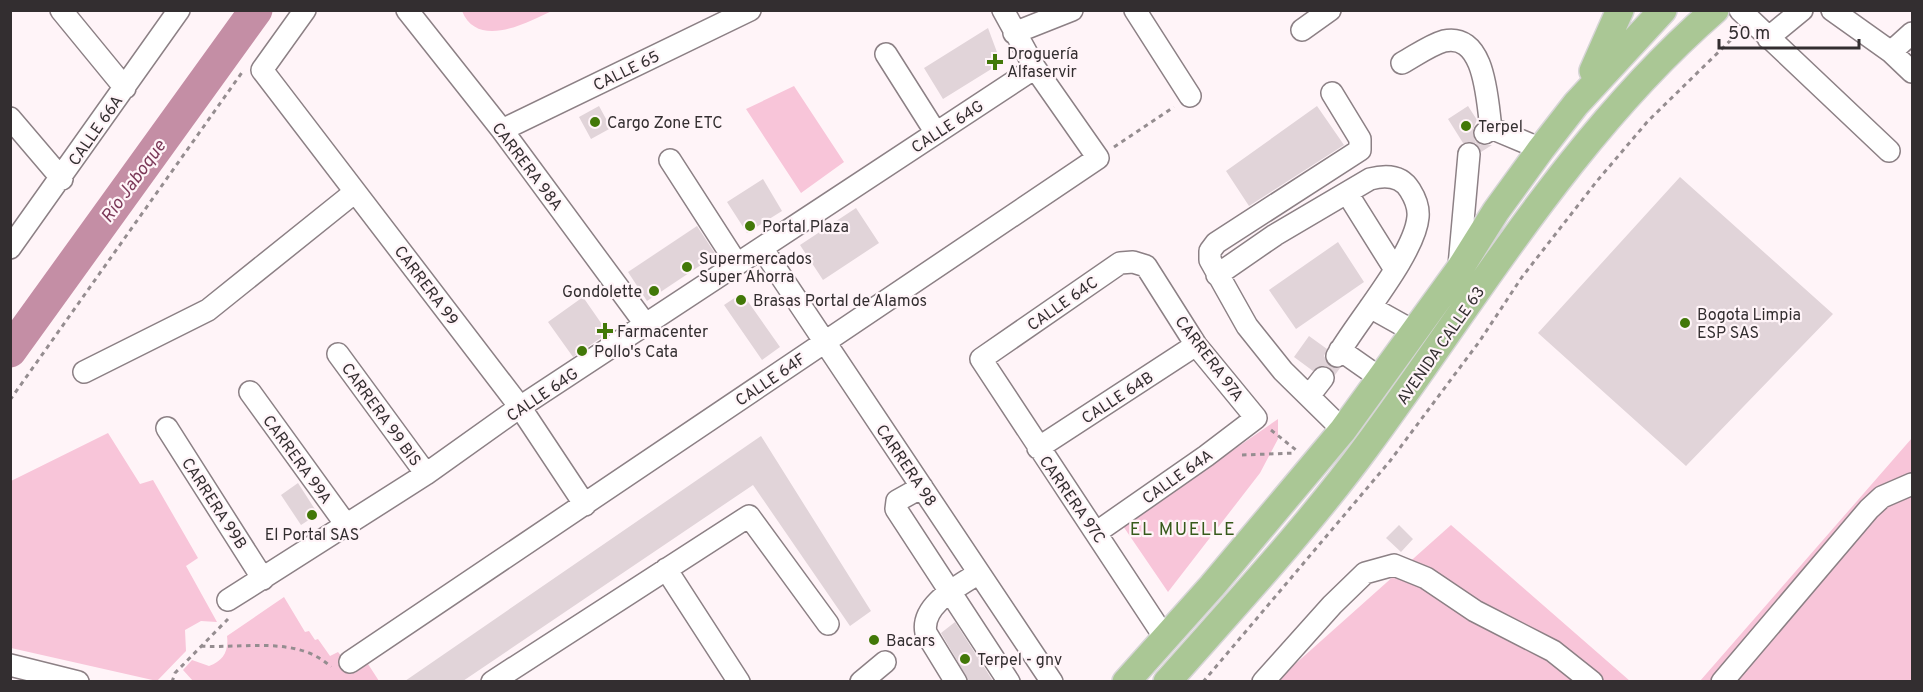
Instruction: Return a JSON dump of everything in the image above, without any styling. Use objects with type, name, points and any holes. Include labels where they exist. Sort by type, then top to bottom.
[{"type":"main road","points":[[1576,104],[1620,10]]},
{"type":"main road","name":"AVENIDA CALLE 63","points":[[1126,681],[1343,430],[1459,270],[1496,211],[1541,149],[1576,104],[1663,10]]},
{"type":"main road","name":"AVENIDA CALLE 63","points":[[1167,681],[1304,524],[1365,448],[1548,192],[1581,151],[1645,78],[1707,13]]},
{"type":"street","points":[[61,10],[125,88]]},
{"type":"street","name":"CALLE 66A","points":[[10,248],[62,179],[178,10]]},
{"type":"street","points":[[254,69],[305,10]]},
{"type":"street","name":"CARRERA 98A","points":[[407,10],[502,130],[646,325]]},
{"type":"street","name":"CALLE 65","points":[[502,130],[750,10]]},
{"type":"street","points":[[1003,10],[1035,68],[1098,158]]},
{"type":"street","points":[[1014,33],[1072,10]]},
{"type":"street","points":[[1135,10],[1190,96]]},
{"type":"street","points":[[1302,30],[1330,10]]},
{"type":"street","points":[[1768,38],[1802,10]]},
{"type":"street","points":[[1832,10],[1891,52],[1912,72]]},
{"type":"street","points":[[1745,16],[1889,151]]},
{"type":"street","points":[[1891,52],[1912,33]]},
{"type":"street","points":[[1402,63],[1444,41],[1459,43],[1477,56],[1482,67],[1488,130],[1541,149]]},
{"type":"street","points":[[886,54],[936,133]]},
{"type":"street","name":"CALLE 64G","points":[[228,600],[426,474],[520,407],[1035,68]]},
{"type":"street","name":"CARRERA 99","points":[[254,69],[355,192],[520,407],[585,505]]},
{"type":"street","points":[[1332,93],[1360,139],[1360,150],[1216,243],[1210,250],[1210,260],[1247,326],[1283,370],[1343,430]]},
{"type":"street","points":[[10,118],[62,179]]},
{"type":"street","points":[[1459,270],[1469,154]]},
{"type":"street","name":"CALLE 64F","points":[[350,662],[1098,158]]},
{"type":"street","points":[[670,160],[737,264]]},
{"type":"street","points":[[1217,274],[1275,235],[1370,179],[1383,176],[1397,178],[1408,186],[1417,206],[1417,225],[1411,242],[1338,353],[1380,378]]},
{"type":"street","points":[[84,372],[208,310],[355,192]]},
{"type":"street","points":[[1347,193],[1394,268]]},
{"type":"street","name":"CARRERA 98","points":[[762,248],[823,343],[1052,681]]},
{"type":"street","name":"CALLE 64C","points":[[981,359],[1120,263],[1133,262],[1146,266]]},
{"type":"street","name":"CARRERA 97A","points":[[1146,266],[1196,345],[1256,418]]},
{"type":"street","points":[[1370,307],[1413,331]]},
{"type":"street","name":"CALLE 64B","points":[[1038,448],[1196,345]]},
{"type":"street","name":"CARRERA 99 BIS","points":[[338,354],[426,474]]},
{"type":"street","name":"CARRERA 97C","points":[[981,359],[1165,638]]},
{"type":"street","points":[[1309,396],[1323,378]]},
{"type":"street","name":"CARRERA 99A","points":[[250,392],[347,526]]},
{"type":"street","name":"CALLE 64A","points":[[1097,532],[1256,418]]},
{"type":"street","name":"CARRERA 99B","points":[[167,428],[263,579]]},
{"type":"street","points":[[1722,681],[1869,509],[1882,497],[1912,484]]},
{"type":"street","points":[[922,487],[897,501],[896,509],[1009,681]]},
{"type":"street","points":[[492,681],[748,516],[828,624]]},
{"type":"street","points":[[1263,681],[1332,604],[1365,573],[1394,565],[1425,578],[1475,611],[1553,651],[1592,681]]},
{"type":"street","points":[[666,569],[739,681]]},
{"type":"street","points":[[956,681],[926,633],[924,624],[927,615],[950,592],[979,573]]},
{"type":"street","points":[[995,661],[1025,641]]},
{"type":"street","points":[[861,681],[885,662]]},
{"type":"street","points":[[10,664],[78,681]]},
{"type":"path","points":[[1203,681],[1390,461],[1479,342],[1522,277],[1604,172],[1745,16]]},
{"type":"path","points":[[10,400],[254,69]]},
{"type":"path","points":[[1098,158],[1190,96]]},
{"type":"path","points":[[1241,455],[1300,453],[1256,418]]},
{"type":"path","points":[[172,681],[175,673],[232,615],[228,600]]},
{"type":"path","points":[[201,646],[266,646],[301,650],[320,657],[333,670],[342,669],[350,662]]},
{"type":"shaded area","points":[[462,11],[552,11],[517,26],[491,31],[479,29],[469,23]]},
{"type":"shaded area","points":[[794,86],[844,162],[801,193],[746,109]]},
{"type":"shaded area","points":[[1278,419],[1278,439],[1260,473],[1168,592],[1123,526]]},
{"type":"shaded area","points":[[108,433],[140,484],[153,480],[198,558],[186,566],[217,622],[201,621],[185,630],[186,651],[157,681],[11,648],[11,481]]},
{"type":"shaded area","points":[[1912,438],[1912,681],[1700,681]]},
{"type":"shaded area","points":[[1451,525],[1630,681],[1275,682]]},
{"type":"shaded area","points":[[284,597],[305,632],[309,631],[315,640],[318,639],[330,656],[338,652],[355,673],[368,664],[379,681],[193,681],[183,670],[192,660],[209,666],[218,661],[226,651],[227,636]]},
{"type":"building","points":[[988,28],[1001,63],[943,99],[924,68]]},
{"type":"building","name":"Cargo Zone ETC","points":[[599,106],[611,128],[591,139],[579,117]]},
{"type":"building","points":[[1317,106],[1344,145],[1249,206],[1226,171]]},
{"type":"building","name":"Terpel","points":[[1468,106],[1477,120],[1473,129],[1475,141],[1481,145],[1492,145],[1481,152],[1476,143],[1463,143],[1448,119]]},
{"type":"building","name":"Bogota Limpia ESP SAS","points":[[1680,177],[1833,314],[1686,466],[1538,333]]},
{"type":"building","points":[[763,179],[782,211],[747,233],[727,202]]},
{"type":"building","points":[[856,208],[879,243],[823,280],[800,245]]},
{"type":"building","points":[[697,226],[716,255],[647,301],[628,272]]},
{"type":"building","points":[[1338,242],[1364,282],[1296,329],[1269,290]]},
{"type":"building","points":[[742,293],[780,347],[762,360],[724,305]]},
{"type":"building","points":[[583,297],[608,333],[573,357],[548,322]]},
{"type":"building","points":[[1309,336],[1327,349],[1324,356],[1330,366],[1340,368],[1335,375],[1325,366],[1313,371],[1294,357]]},
{"type":"building","points":[[761,436],[871,611],[850,626],[753,485],[463,681],[405,681]]},
{"type":"building","points":[[298,483],[318,514],[301,525],[281,495]]},
{"type":"building","points":[[1399,525],[1413,539],[1401,552],[1386,538]]},
{"type":"building","name":"Terpel - gnv","points":[[955,622],[993,681],[969,681],[941,633]]},
{"type":"waterway","name":"Río Jaboque","points":[[10,351],[256,10]]},
{"type":"place","name":"Droguería Alfaservir","points":[[995,62]]},
{"type":"place","name":"Cargo Zone ETC","points":[[595,122]]},
{"type":"place","name":"Terpel","points":[[1466,126]]},
{"type":"place","name":"Portal Plaza","points":[[750,226]]},
{"type":"place","name":"Supermercados Super Ahorra","points":[[687,267]]},
{"type":"place","name":"Gondolette","points":[[654,291]]},
{"type":"place","name":"Brasas Portal de Alamos","points":[[741,300]]},
{"type":"place","name":"Bogota Limpia ESP SAS","points":[[1685,323]]},
{"type":"place","name":"Farmacenter","points":[[605,331]]},
{"type":"place","name":"Pollo's Cata","points":[[582,351]]},
{"type":"place","name":"El Portal SAS","points":[[312,515]]},
{"type":"place","name":"Bacars","points":[[874,640]]},
{"type":"place","name":"Terpel - gnv","points":[[965,659]]},
{"type":"district","name":"EL MUELLE","points":[[1183,529]]}]
